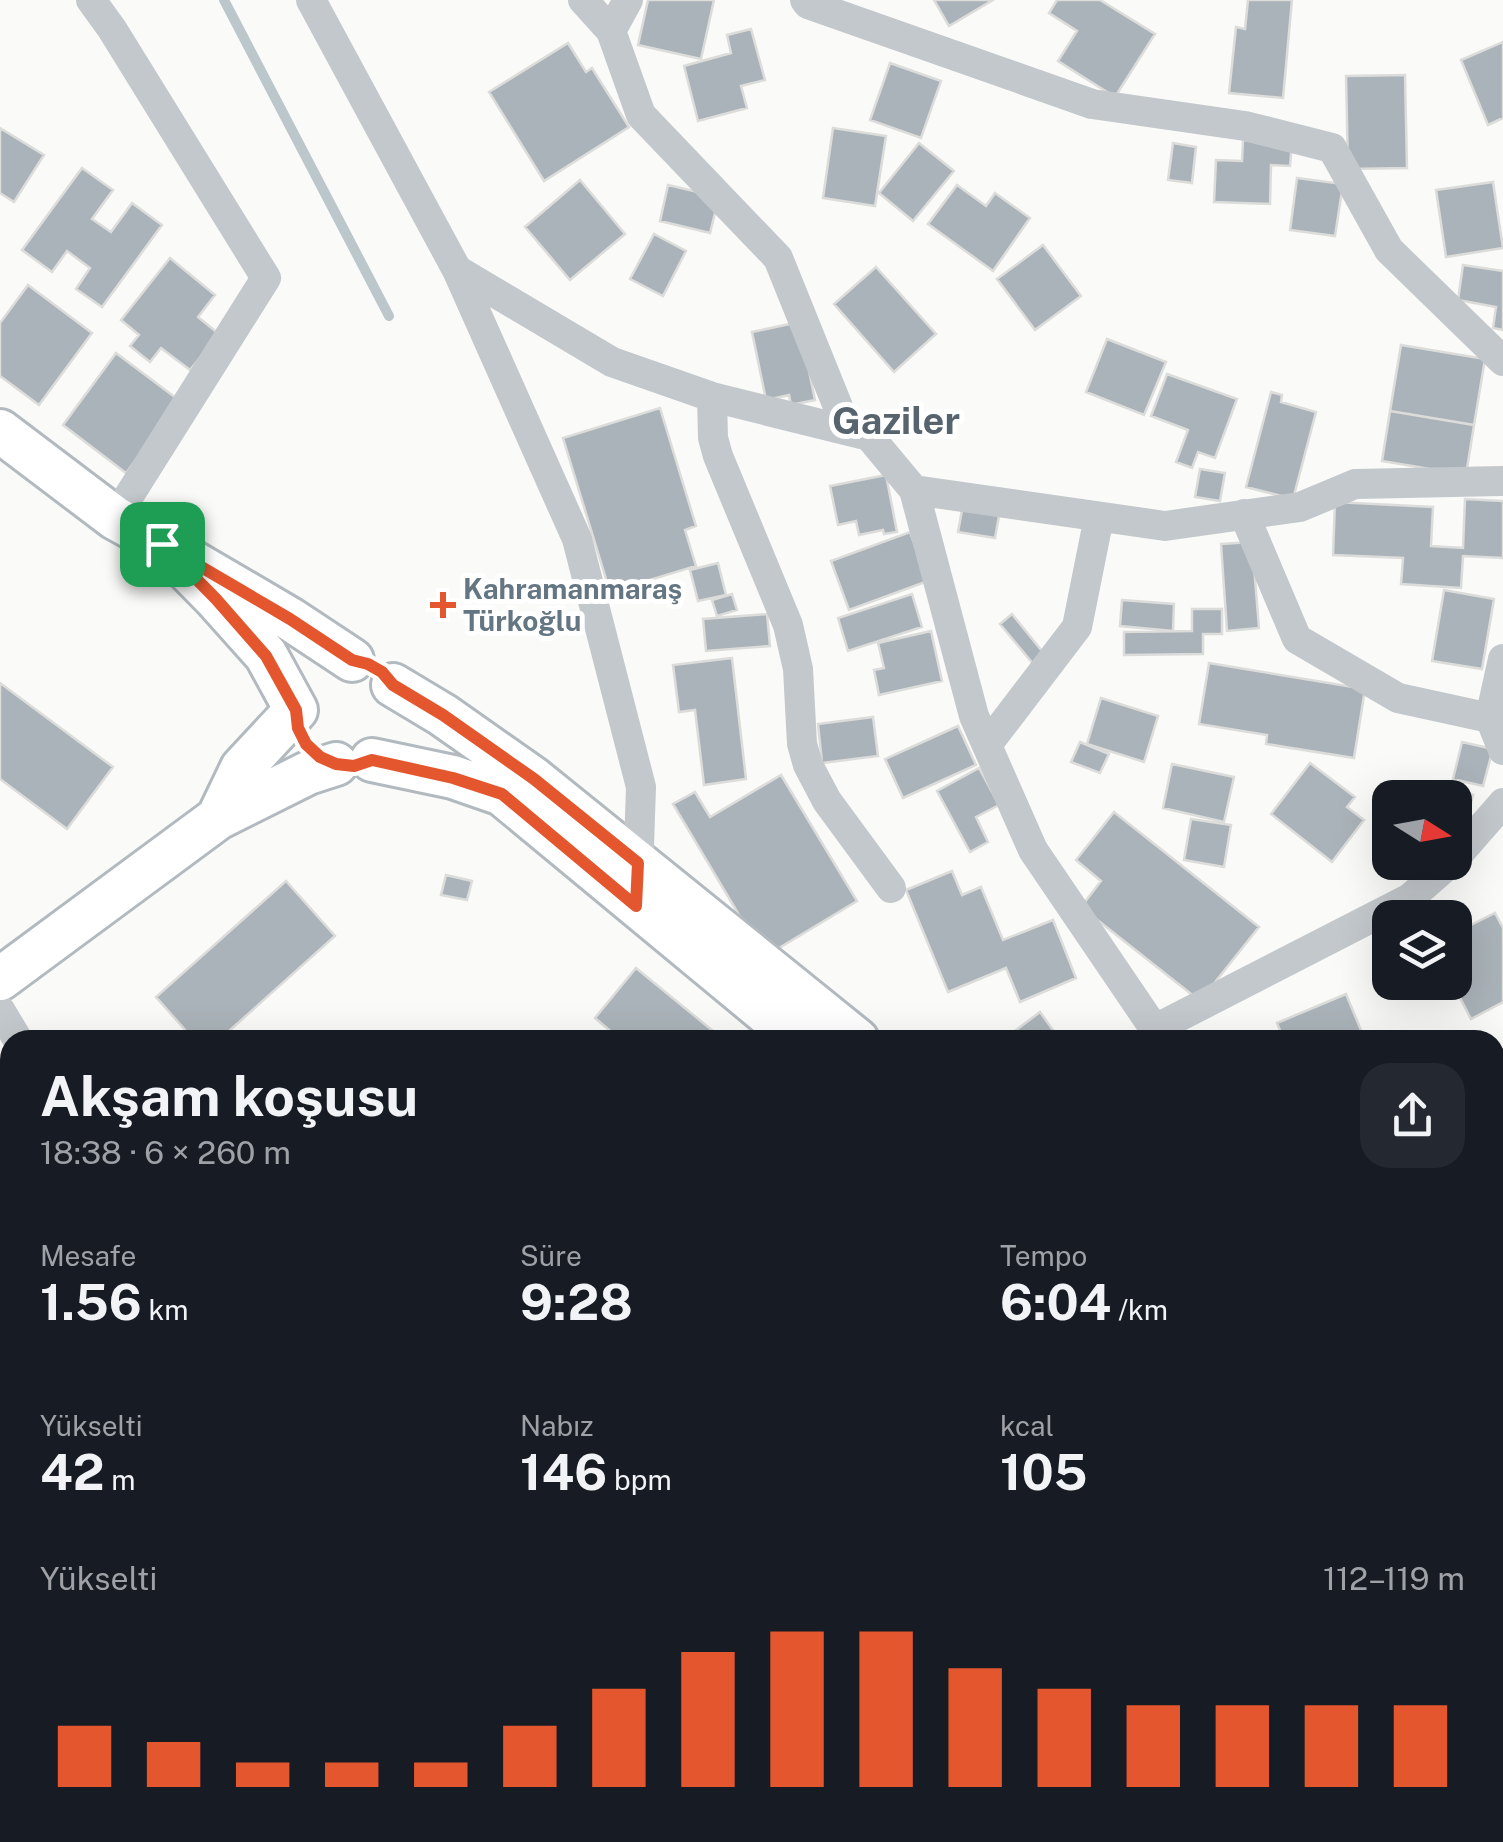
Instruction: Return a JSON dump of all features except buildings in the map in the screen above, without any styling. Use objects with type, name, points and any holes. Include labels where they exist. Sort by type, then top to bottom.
[{"type":"main road","points":[[0,431],[116,518],[290,619],[352,660],[382,672],[400,700],[401,717],[386,750],[308,773],[218,818],[0,979]]},
{"type":"main road","points":[[162,544],[266,656],[296,710]]},
{"type":"main road","points":[[352,660],[320,668],[299,694],[298,728],[306,744],[320,757],[453,778],[502,794],[787,1030]]},
{"type":"main road","points":[[393,685],[534,779],[845,1030]]},
{"type":"main road","points":[[218,818],[242,768],[296,710]]},
{"type":"street","points":[[91,0],[266,278],[116,518]]},
{"type":"street","points":[[311,0],[456,270],[577,539],[641,787],[636,906]]},
{"type":"street","points":[[584,0],[611,31],[642,114],[778,258],[847,430]]},
{"type":"street","points":[[611,31],[628,0]]},
{"type":"street","points":[[805,0],[1092,104],[1245,126],[1332,148],[1388,250],[1503,361]]},
{"type":"street","points":[[456,270],[612,362],[712,397],[869,436],[914,490],[974,716],[1033,850],[1154,1030]]},
{"type":"street","points":[[712,397],[713,438],[718,456],[794,648],[802,744],[808,764],[827,802],[891,888]]},
{"type":"street","points":[[914,490],[1166,526],[1300,508],[1355,484],[1503,481]]},
{"type":"street","points":[[1244,514],[1297,638],[1398,698],[1490,718]]},
{"type":"street","points":[[987,745],[1077,626],[1099,517]]},
{"type":"street","points":[[1503,658],[1490,718],[1503,750]]},
{"type":"street","points":[[1472,838],[1503,803]]},
{"type":"street","points":[[1166,1030],[1410,898],[1430,880]]},
{"type":"waterway","points":[[224,0],[389,316]]},
{"type":"place","name":"Kahramanmaraş Türkoğlu","points":[[443,605]]},
{"type":"district","name":"Gaziler","points":[[896,421]]},
{"type":"route","points":[[162,544],[352,660],[382,672],[393,685],[534,779],[638,863],[636,906],[502,794],[453,778],[372,760],[354,766],[320,757],[306,744],[298,728],[296,710],[266,656],[162,544]]}]
